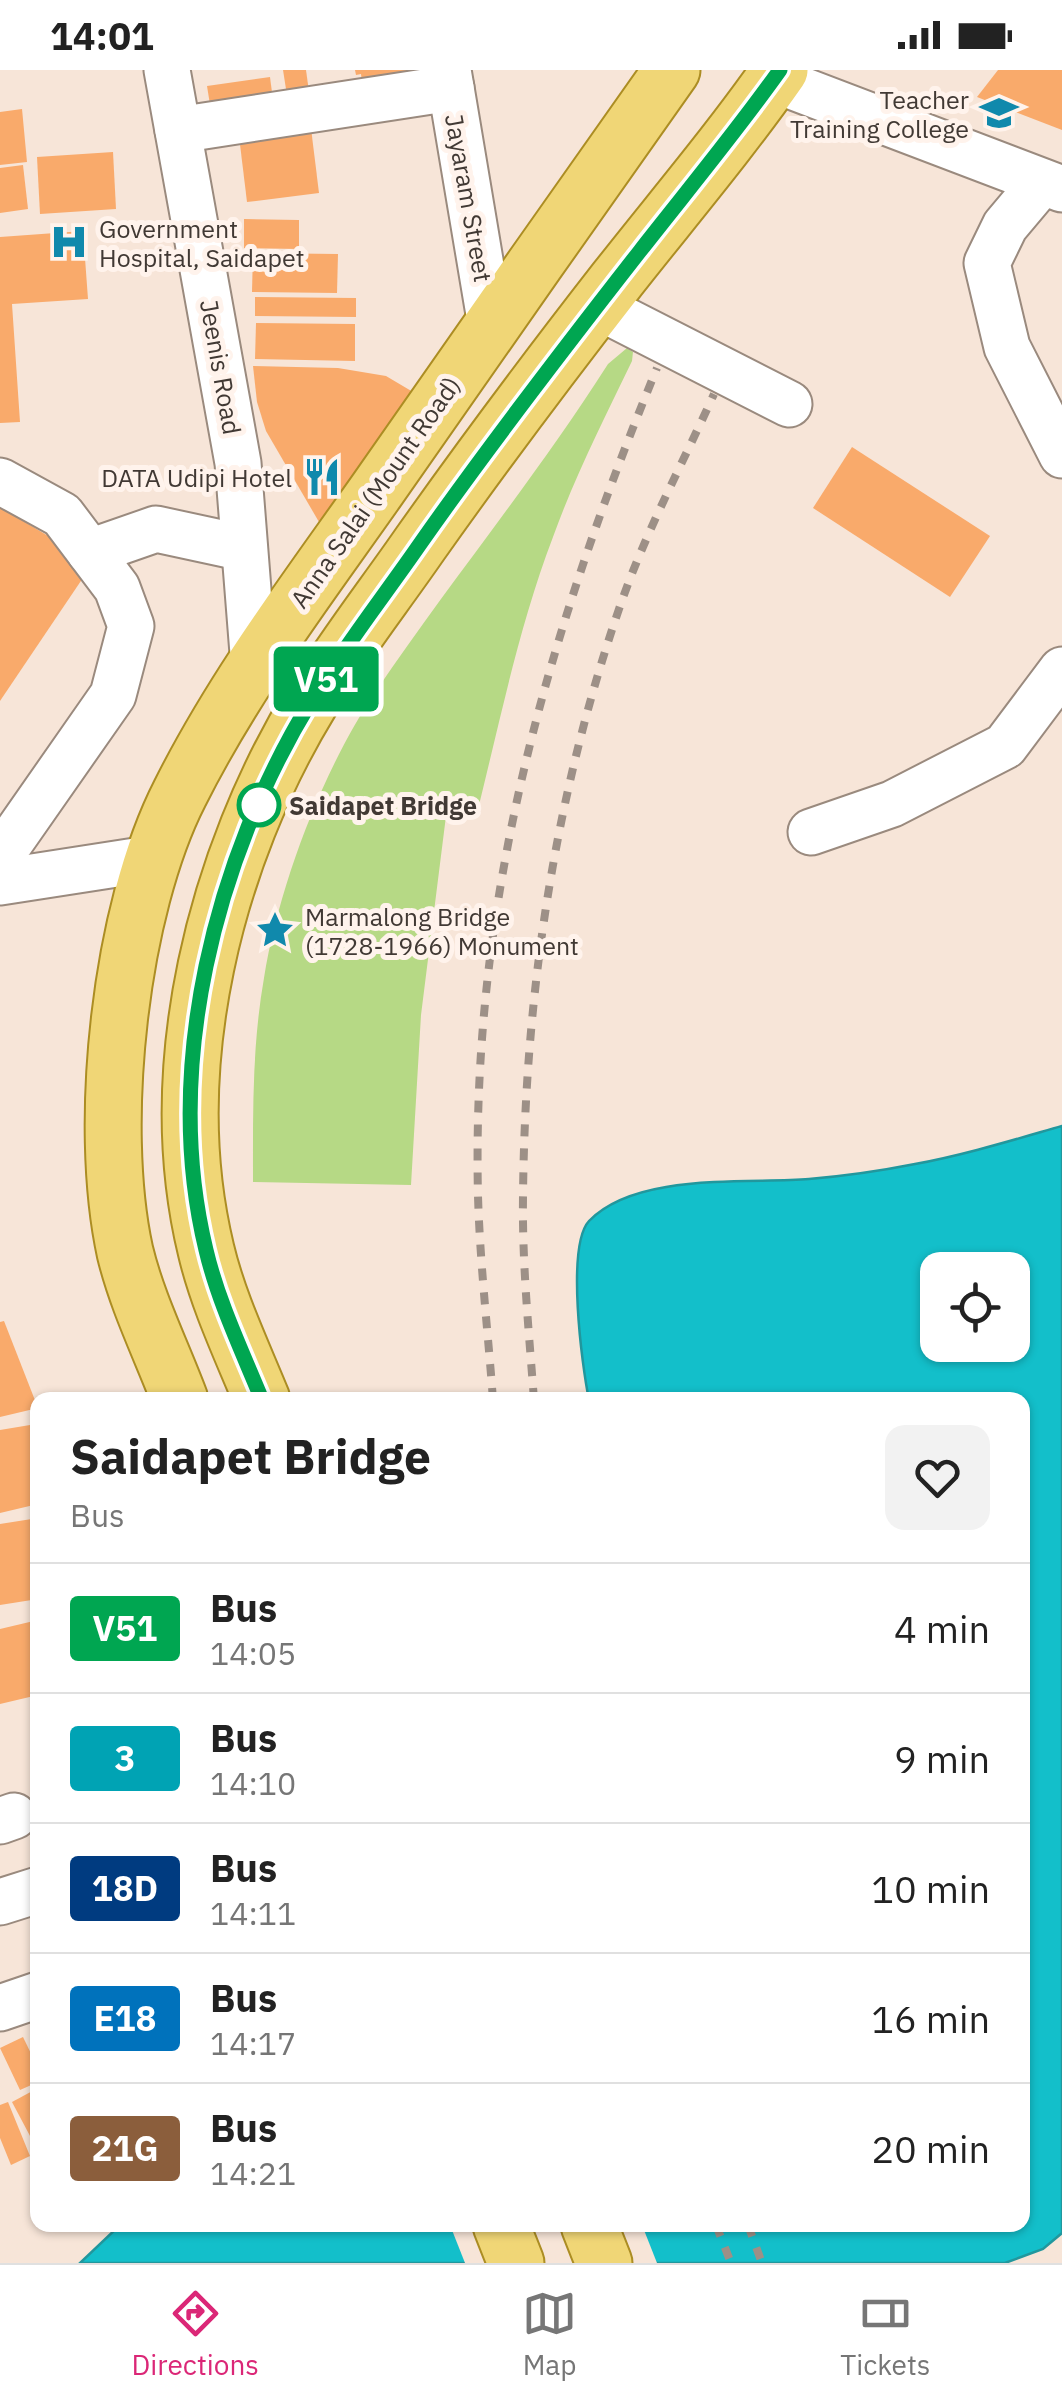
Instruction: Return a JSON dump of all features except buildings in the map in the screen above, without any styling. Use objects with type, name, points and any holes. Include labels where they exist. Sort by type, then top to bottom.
[{"type":"main road","name":"Anna Salai (Mount Road)","points":[[172,1377],[125,1250],[117,1186],[116,1115],[120,1028],[132,940],[155,858],[178,796],[254,666],[672,70]]},
{"type":"main road","points":[[259,1392],[206,1250],[193,1160],[191,1096],[197,1029],[235,863],[265,791],[310,702],[458,490],[777,75]]},
{"type":"main road","points":[[504,2232],[516,2263]]},
{"type":"main road","points":[[592,2232],[604,2263]]},
{"type":"street","name":"Jeenis Road","points":[[167,70],[238,462],[254,666]]},
{"type":"street","points":[[777,75],[1052,186],[1005,226],[987,264],[1007,347],[1062,455]]},
{"type":"street","points":[[178,130],[449,79]]},
{"type":"street","name":"Jayaram Street","points":[[449,79],[491,326]]},
{"type":"street","points":[[597,306],[789,404]]},
{"type":"street","points":[[0,482],[62,515],[117,588],[131,626],[113,696],[5,863]]},
{"type":"street","points":[[90,552],[156,529],[244,548]]},
{"type":"street","points":[[812,832],[892,804],[1005,746],[1062,670]]},
{"type":"street","points":[[5,863],[155,858]]},
{"type":"street","points":[[0,1902],[30,1893]]},
{"type":"street","points":[[0,2008],[30,1998]]},
{"type":"green space","points":[[627,348],[633,352],[632,361],[580,470],[541,570],[479,805],[448,800],[421,1015],[411,1185],[253,1182],[255,1054],[264,978],[280,905],[321,792],[376,691],[608,364]]},
{"type":"water","points":[[1062,1126],[1062,2233],[1043,2249],[1005,2263],[80,2263],[113,2232],[1030,2232],[1030,1392],[588,1392],[580,1335],[578,1255],[589,1221],[609,1205],[663,1187],[809,1179],[952,1156]]},
{"type":"pier","points":[[453,2232],[645,2232],[657,2263],[465,2263]]},
{"type":"railway","points":[[492,1392],[479,1222],[479,1087],[487,980],[502,876],[523,773],[550,671],[581,570],[657,368]]},
{"type":"railway","points":[[533,1392],[525,1272],[525,1121],[547,898],[577,752],[619,609],[714,394]]},
{"type":"railway","points":[[719,2232],[731,2263]]},
{"type":"railway","points":[[751,2232],[762,2263]]},
{"type":"bus line","name":"V51","points":[[259,1392],[206,1250],[191,1132],[197,1029],[213,943],[235,863],[265,791],[310,702],[458,490],[780,70]]},
{"type":"place","name":"Teacher Training College","points":[[999,113]]},
{"type":"place","name":"Government Hospital, Saidapet","points":[[69,242]]},
{"type":"place","name":"DATA Udipi Hotel","points":[[322,477]]},
{"type":"place","name":"Saidapet Bridge","points":[[259,805]]},
{"type":"place","name":"Marmalong Bridge (1728-1966) Monument","points":[[275,930]]}]
